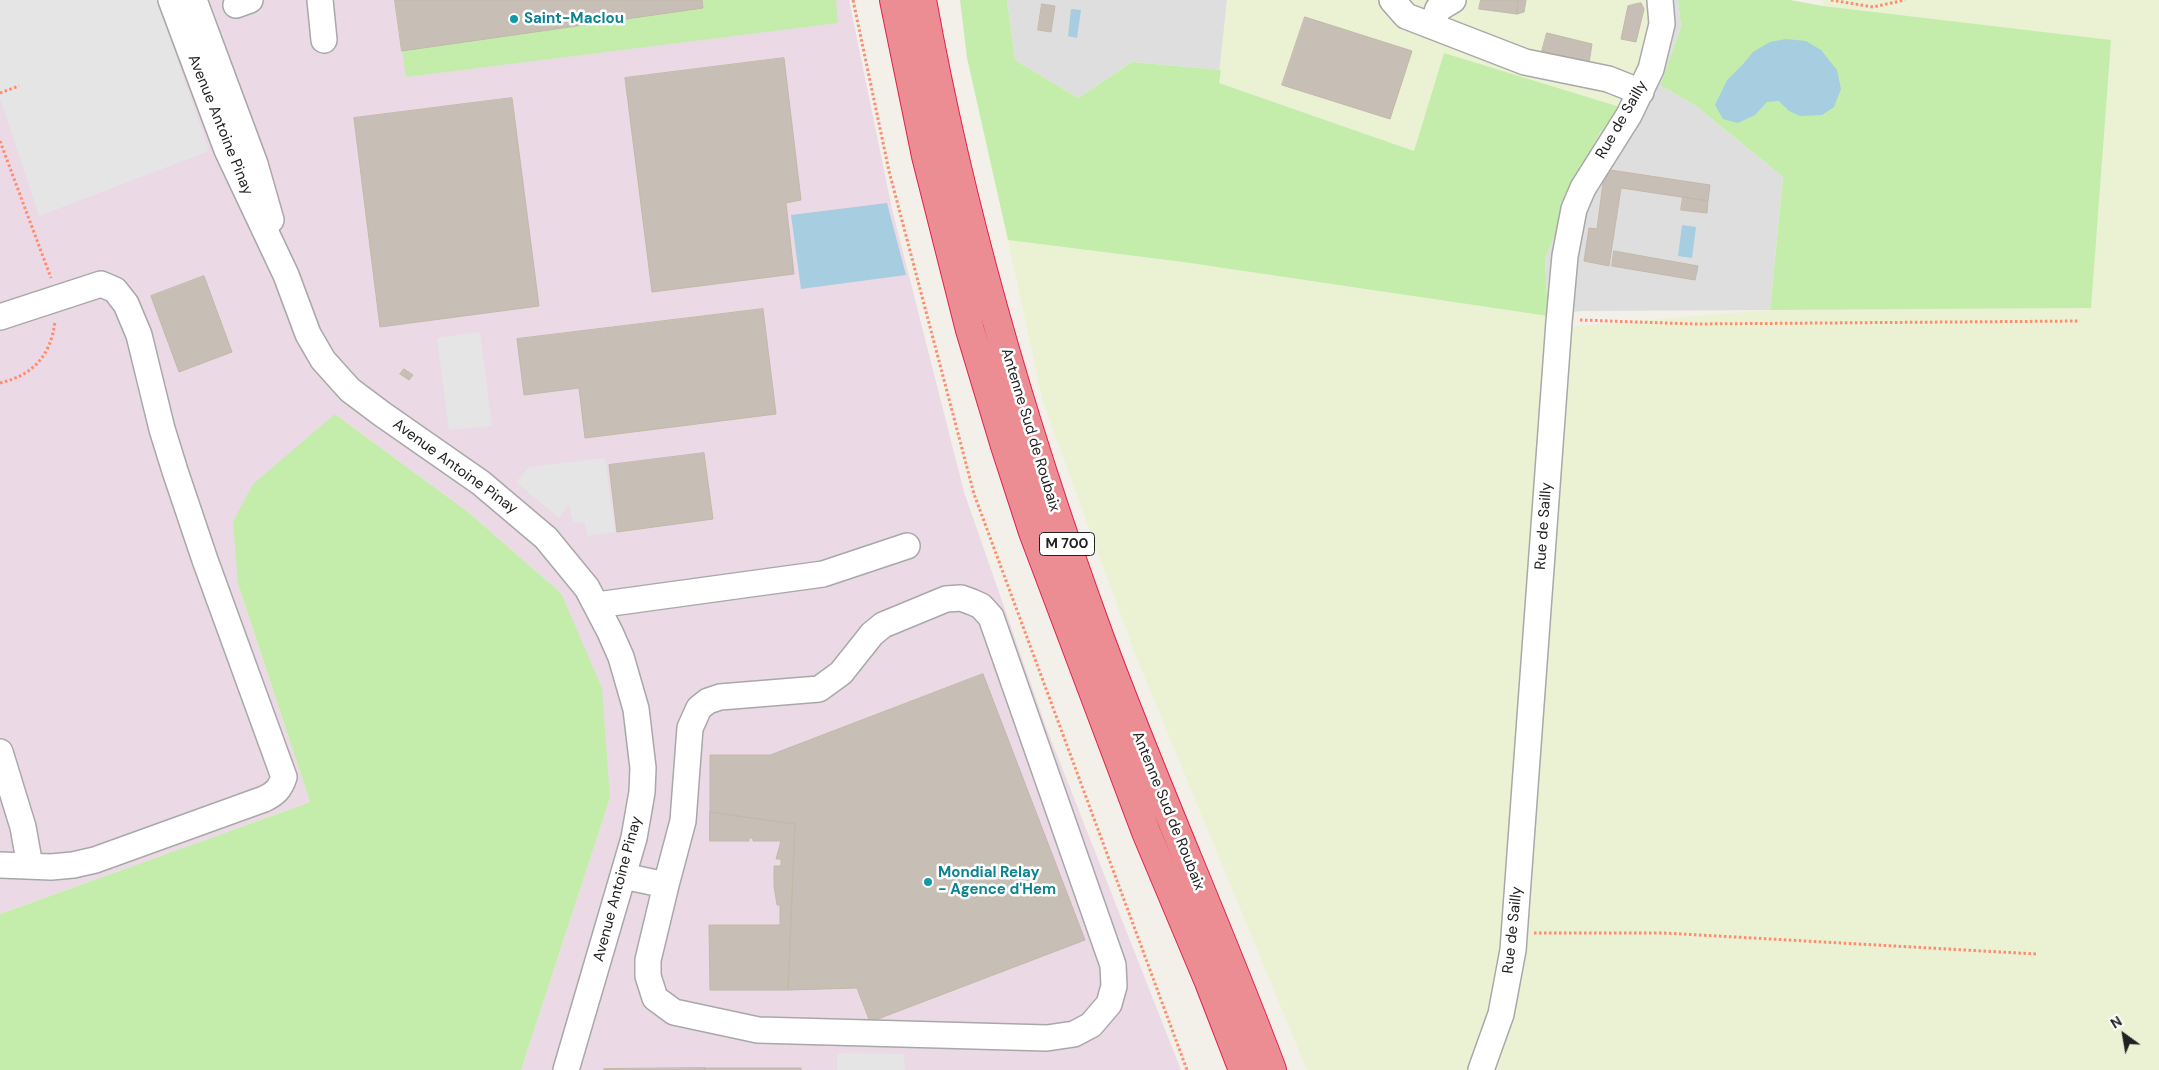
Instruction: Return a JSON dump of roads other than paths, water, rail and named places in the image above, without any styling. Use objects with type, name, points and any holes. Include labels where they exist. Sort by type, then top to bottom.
[{"type":"highway","name":"Antenne Sud de Roubaix","points":[[894,0],[926,156],[970,330],[1005,446],[1040,550],[1146,832],[1243,1070]]},
{"type":"highway","name":"Antenne Sud de Roubaix","points":[[922,0],[954,159],[998,324],[1040,464],[1099,634],[1272,1070]]},
{"type":"street","name":"Avenue Antoine Pinay","points":[[171,0],[192,15],[230,158],[286,275],[315,348],[339,380],[382,414],[509,505],[560,552],[587,588],[597,605],[610,632],[630,684],[640,738],[643,768],[642,792],[634,838],[566,1070]]},
{"type":"street","points":[[320,0],[324,40]]},
{"type":"street","points":[[1392,0],[1406,16],[1525,62],[1608,79],[1641,92]]},
{"type":"street","points":[[1432,26],[1438,9],[1453,0]]},
{"type":"street","name":"Rue de Sailly","points":[[1481,1070],[1503,1005],[1514,933],[1565,256],[1574,209],[1582,188],[1641,92],[1658,45],[1662,24],[1660,0]]},
{"type":"street","points":[[0,316],[101,284],[115,290],[126,304],[139,334],[162,429],[190,516],[284,777],[281,786],[275,794],[264,799],[95,860],[51,867],[0,866]]},
{"type":"street","points":[[597,605],[823,574],[907,546]]},
{"type":"street","points":[[961,598],[981,606],[991,616],[1113,965],[1114,986],[1109,1004],[1091,1025],[1074,1034],[1047,1038],[758,1030],[674,1012],[656,998],[651,989],[648,976],[648,960],[666,884],[683,821],[690,728],[699,708],[708,701],[720,697],[819,689],[841,673],[872,634],[883,625],[946,599],[961,598]]},
{"type":"street","points":[[0,752],[23,827],[30,866]]},
{"type":"street","points":[[623,876],[666,884]]},
{"type":"water","points":[[1071,9],[1081,10],[1077,38],[1068,36]]},
{"type":"water","points":[[1786,39],[1806,41],[1821,50],[1837,70],[1841,89],[1834,107],[1822,115],[1800,116],[1789,111],[1779,101],[1767,102],[1755,115],[1738,123],[1723,119],[1715,105],[1727,80],[1753,52],[1770,42]]},
{"type":"water","points":[[887,203],[906,275],[801,289],[791,215]]},
{"type":"water","points":[[1682,225],[1696,227],[1692,258],[1678,256]]},
{"type":"place","name":"Saint-Maclou","points":[[514,19]]},
{"type":"place","name":"Mondial Relay - Agence d'Hem","points":[[928,882]]}]
